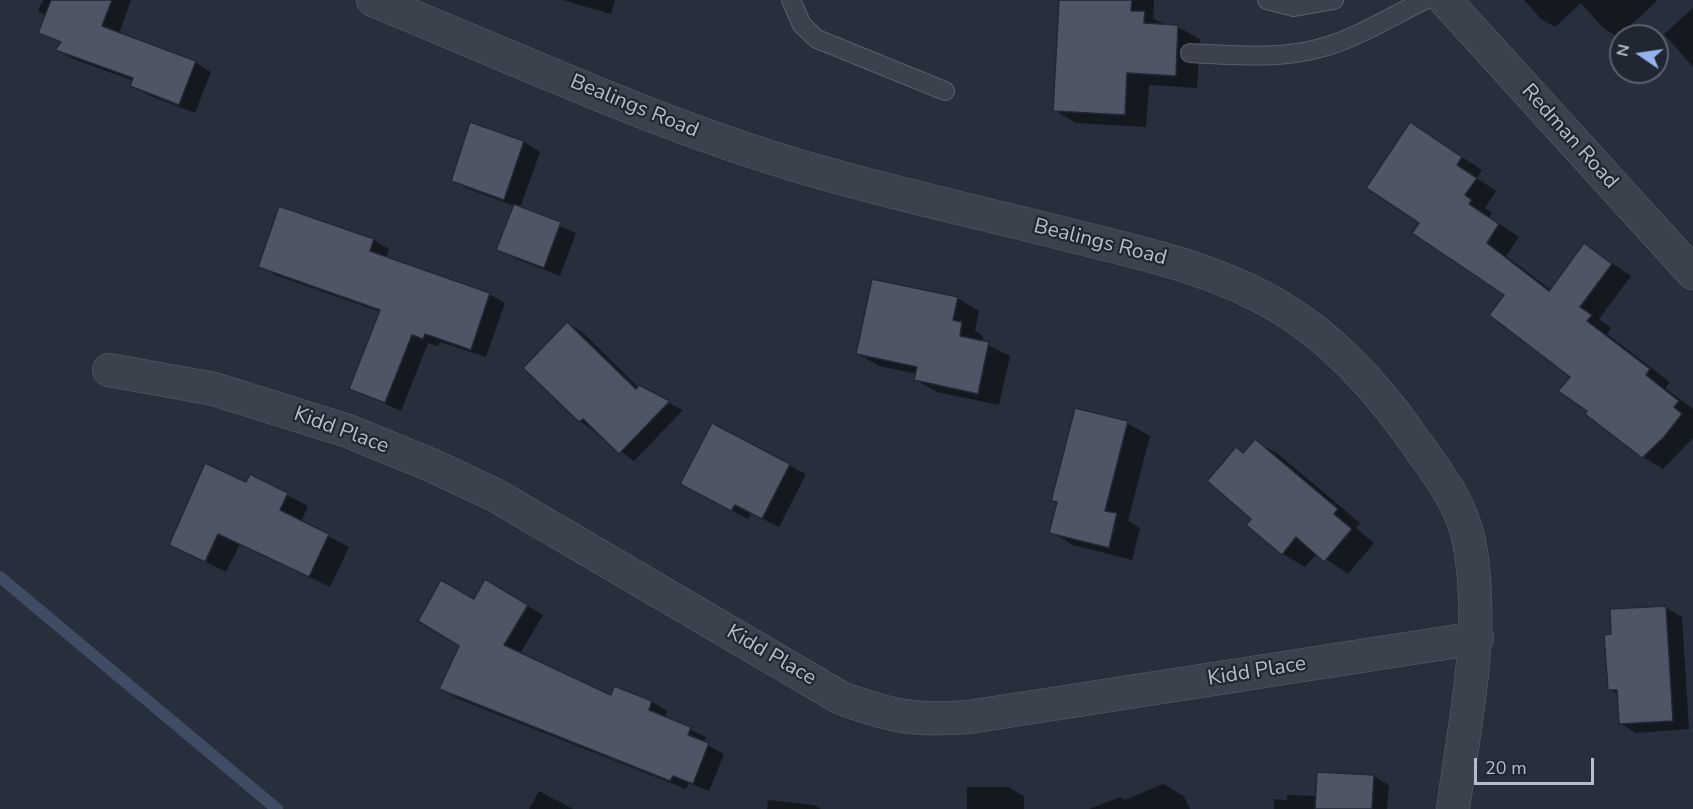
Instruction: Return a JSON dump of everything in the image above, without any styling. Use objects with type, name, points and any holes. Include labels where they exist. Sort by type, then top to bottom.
[{"type":"street","name":"Bealings Road","points":[[373,0],[690,132],[832,176],[1162,258],[1226,279],[1279,306],[1321,336],[1362,371],[1402,423],[1453,496],[1468,536],[1474,572],[1477,638],[1453,809]]},
{"type":"street","name":"Redman Road","points":[[1445,0],[1693,273]]},
{"type":"street","name":"Kidd Place","points":[[109,370],[235,395],[348,432],[431,465],[495,495],[842,698],[887,715],[929,720],[969,717],[1477,638]]},
{"type":"lane","points":[[791,0],[802,26],[817,39],[945,91]]},
{"type":"lane","points":[[1267,0],[1294,7],[1334,0]]},
{"type":"lane","points":[[1190,53],[1292,54],[1324,47],[1425,0]]},
{"type":"building","points":[[51,0],[112,0],[102,26],[196,61],[179,105],[130,86],[133,78],[55,50],[61,42],[38,33]]},
{"type":"building","points":[[1059,0],[1132,0],[1131,11],[1145,11],[1144,23],[1178,25],[1176,76],[1127,73],[1125,115],[1053,111]]},
{"type":"building","points":[[470,122],[524,141],[504,200],[451,181]]},
{"type":"building","points":[[1410,122],[1462,157],[1457,165],[1477,178],[1465,195],[1472,200],[1469,204],[1499,224],[1487,243],[1549,291],[1584,243],[1612,264],[1580,307],[1592,315],[1587,321],[1650,369],[1646,375],[1679,401],[1674,407],[1682,414],[1664,437],[1642,458],[1585,414],[1587,411],[1558,391],[1570,377],[1489,315],[1504,295],[1412,233],[1419,223],[1366,188]]},
{"type":"building","points":[[514,204],[561,222],[544,268],[496,250]]},
{"type":"building","points":[[279,206],[374,239],[370,251],[490,293],[471,350],[425,334],[423,339],[412,335],[385,403],[349,389],[380,310],[258,267]]},
{"type":"building","points":[[872,279],[958,297],[953,320],[962,322],[960,336],[989,342],[978,394],[914,380],[917,367],[856,354]]},
{"type":"building","points":[[567,322],[636,389],[639,385],[670,401],[619,454],[583,419],[579,422],[523,368]]},
{"type":"building","points":[[1075,408],[1128,421],[1105,511],[1117,513],[1109,548],[1049,533],[1057,502],[1051,501]]},
{"type":"building","points":[[712,423],[790,464],[762,519],[735,505],[731,511],[680,484]]},
{"type":"building","points":[[1255,439],[1338,509],[1334,514],[1352,529],[1324,562],[1296,537],[1282,555],[1246,525],[1251,519],[1207,481],[1236,447],[1243,453]]},
{"type":"building","points":[[205,463],[246,482],[250,474],[288,493],[280,510],[329,534],[309,577],[218,534],[205,562],[169,545]]},
{"type":"building","points":[[485,579],[528,605],[504,645],[611,695],[614,686],[652,701],[649,710],[691,727],[688,735],[709,743],[693,784],[673,776],[670,781],[439,689],[459,646],[418,621],[441,580],[474,599]]},
{"type":"building","points":[[1666,606],[1673,721],[1619,724],[1617,690],[1608,690],[1604,635],[1611,634],[1610,609]]},
{"type":"building","points":[[1317,772],[1374,775],[1372,809],[1315,809]]},
{"type":"waterway","points":[[0,577],[277,809]]}]
